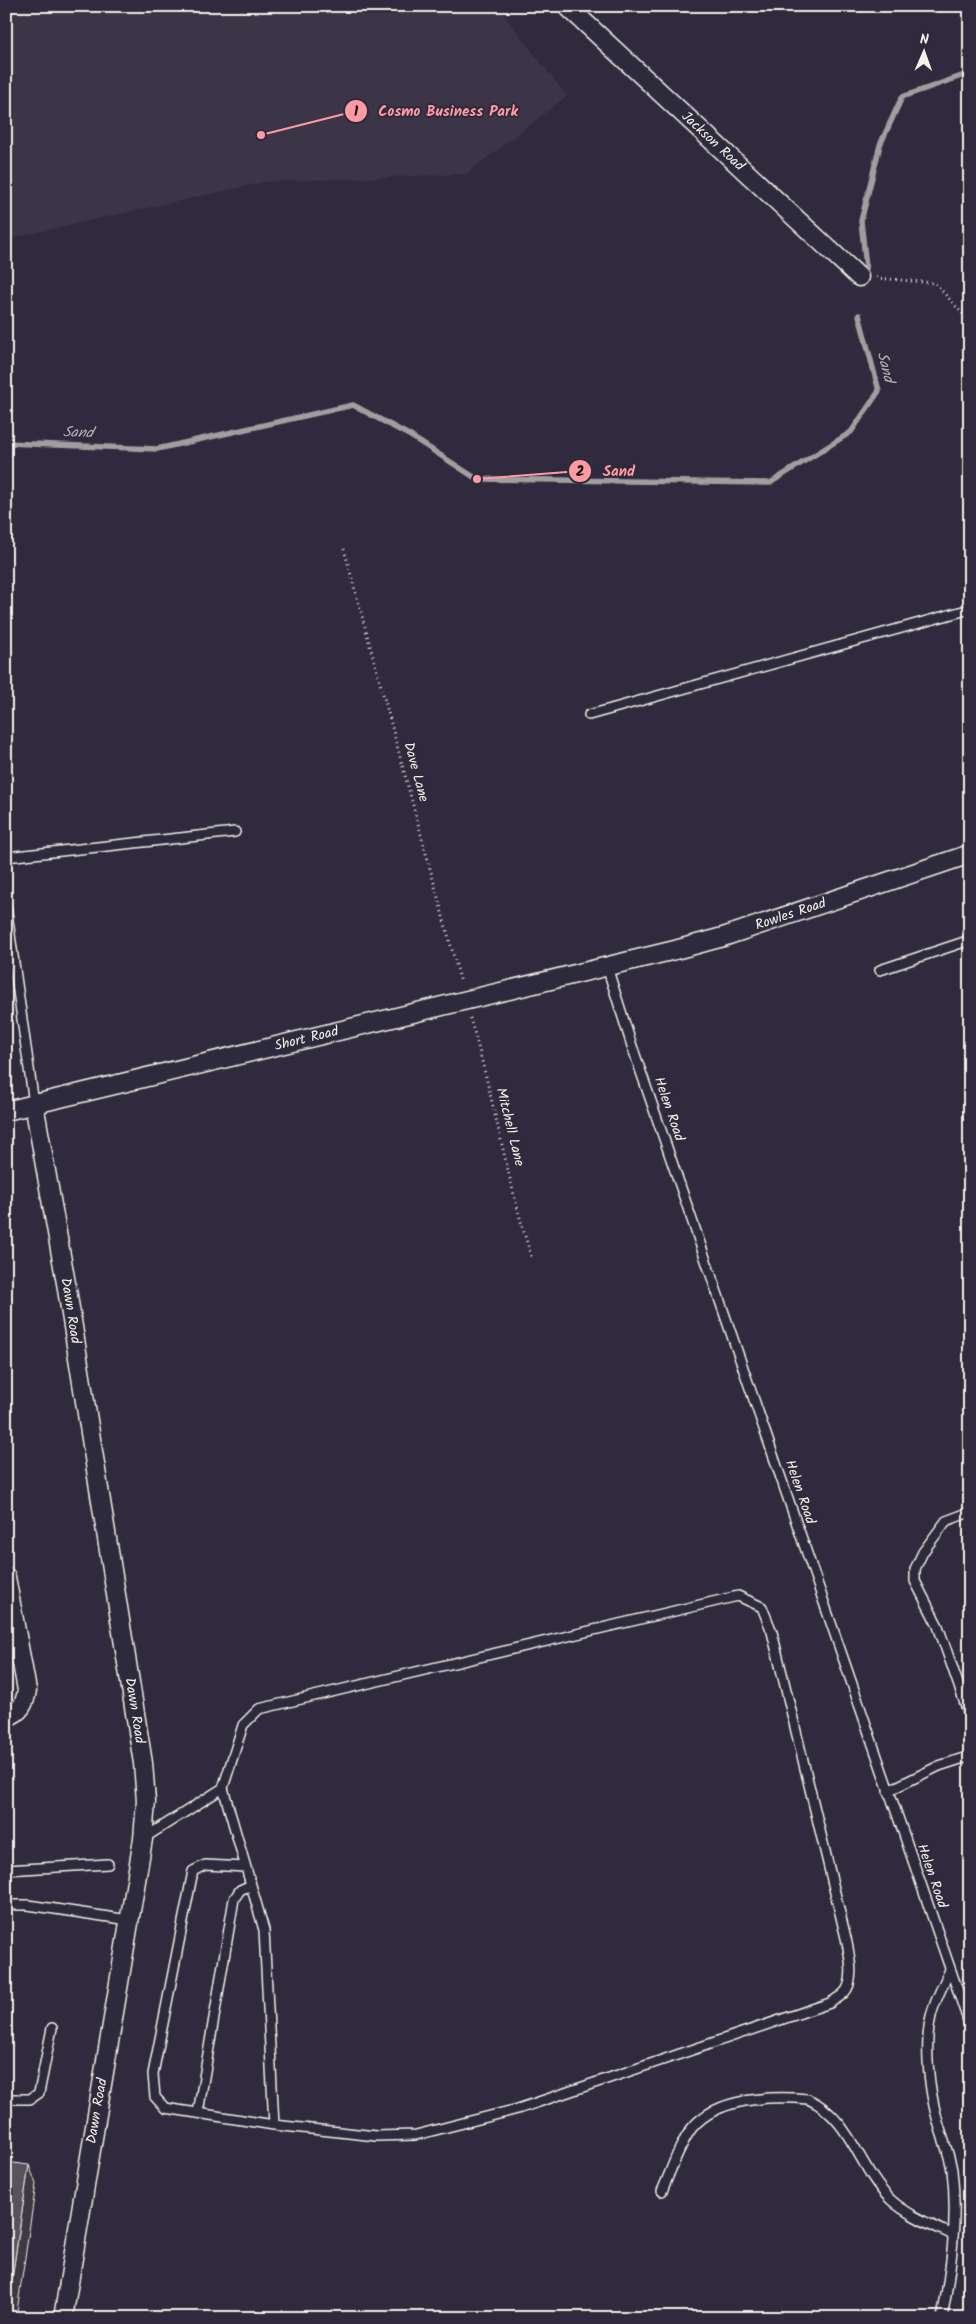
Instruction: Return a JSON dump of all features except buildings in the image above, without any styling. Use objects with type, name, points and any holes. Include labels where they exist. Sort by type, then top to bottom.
[{"type":"street","name":"Jackson Road","points":[[567,6],[859,277]]},
{"type":"street","name":"Rowles Road","points":[[607,967],[723,937],[970,854]]},
{"type":"street","name":"Short Road","points":[[6,1111],[607,967]]},
{"type":"street","name":"Dawn Road","points":[[34,1104],[66,1284],[143,1763],[146,1801],[143,1838],[63,2318]]},
{"type":"street","points":[[6,1577],[27,1690],[24,1705],[6,1717]]},
{"type":"lane","points":[[589,715],[970,609]]},
{"type":"lane","points":[[6,858],[235,832]]},
{"type":"lane","points":[[6,906],[34,1104]]},
{"type":"lane","points":[[880,970],[970,940]]},
{"type":"lane","name":"Helen Road","points":[[607,967],[632,1046],[970,2026]]},
{"type":"lane","points":[[970,1512],[946,1521],[923,1552],[915,1569],[915,1575],[916,1582],[938,1626],[970,1718]]},
{"type":"lane","points":[[246,1867],[205,1865],[192,1870],[153,2074],[155,2097],[165,2108],[274,2125],[376,2136],[416,2135],[518,2109],[830,2003],[845,1992],[849,1979],[850,1958],[772,1632],[762,1607],[738,1596],[259,1709],[243,1725],[223,1788],[246,1867],[264,1930],[274,2125]]},
{"type":"lane","points":[[888,1791],[939,1766],[970,1756]]},
{"type":"lane","points":[[143,1838],[223,1788]]},
{"type":"lane","points":[[6,1870],[108,1864]]},
{"type":"lane","points":[[198,2113],[234,1899],[240,1890],[251,1885]]},
{"type":"lane","points":[[6,1905],[28,1905],[129,1920]]},
{"type":"lane","points":[[942,2318],[953,2235],[955,2202],[952,2167],[936,2117],[929,2080],[929,2025],[933,2009],[950,1970]]},
{"type":"lane","points":[[6,2099],[30,2100],[39,2093],[52,2028]]},
{"type":"lane","points":[[662,2191],[691,2130],[702,2117],[719,2108],[742,2102],[794,2098],[808,2099],[817,2103],[852,2140],[878,2184],[890,2199],[920,2219],[953,2235]]},
{"type":"path","points":[[859,277],[935,283],[970,322]]},
{"type":"path","name":"Dave Lane","points":[[344,549],[459,972],[464,1001]]},
{"type":"path","name":"Mitchell Lane","points":[[464,1001],[502,1138],[520,1219],[532,1259]]},
{"type":"shaded area","points":[[6,6],[497,6],[567,96],[466,174],[265,182],[6,239]]},
{"type":"waterway","name":"Sand","points":[[866,267],[861,221],[880,145],[902,97],[970,73]]},
{"type":"waterway","name":"Sand","points":[[6,443],[157,449],[353,405],[409,435],[477,479],[770,483],[851,432],[879,391],[859,315]]},
{"type":"place","name":"Cosmo Business Park","points":[[261,135]]},
{"type":"place","name":"Sand","points":[[477,479]]}]
